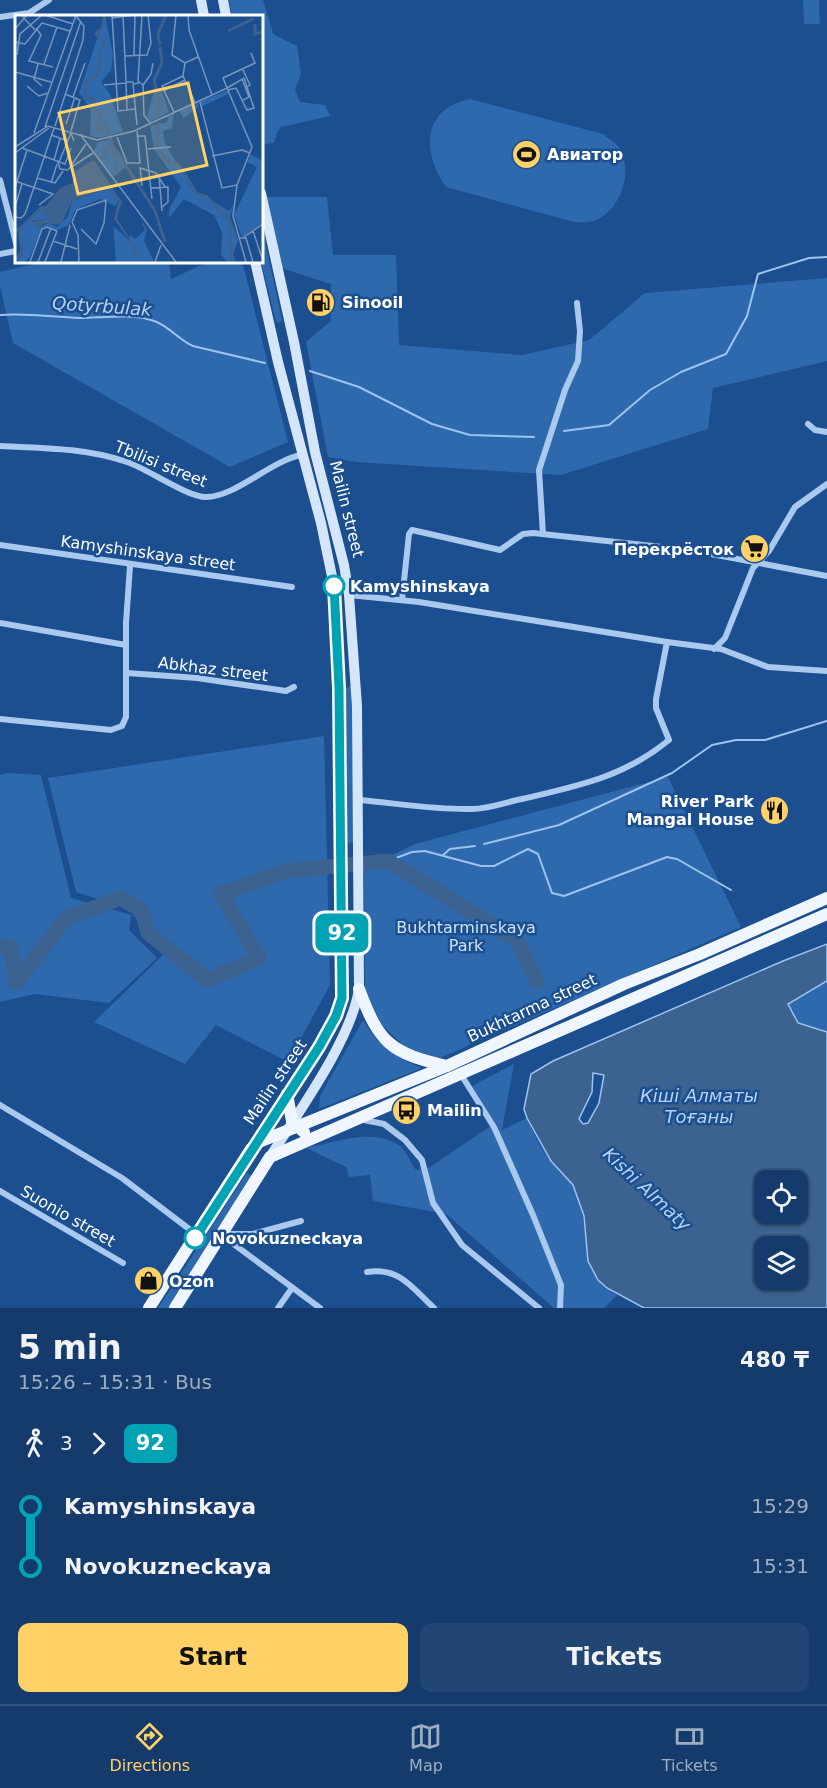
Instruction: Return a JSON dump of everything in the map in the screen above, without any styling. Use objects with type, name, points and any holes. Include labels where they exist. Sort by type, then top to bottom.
[{"type":"main road","points":[[201,0],[204,15]]},
{"type":"main road","points":[[223,0],[226,15]]},
{"type":"main road","name":"Mailin street","points":[[262,197],[289,318],[315,452],[344,565],[349,595],[357,706],[359,989],[356,1011],[295,1124]]},
{"type":"main road","name":"Mailin street","points":[[149,1308],[319,1047],[336,1016],[342,998],[339,688],[334,586],[323,530],[302,455],[255,262]]},
{"type":"main road","points":[[270,327],[281,329],[289,318]]},
{"type":"main road","name":"Bukhtarma street","points":[[251,1149],[259,1142],[285,1133],[295,1124],[447,1066],[613,989],[700,954],[827,898]]},
{"type":"main road","name":"Bukhtarma street","points":[[270,1157],[827,914]]},
{"type":"main road","points":[[359,989],[375,1028],[393,1047],[420,1060],[447,1066]]},
{"type":"main road","points":[[287,1094],[295,1124],[315,1137]]},
{"type":"main road","points":[[175,1308],[285,1133]]},
{"type":"street","points":[[0,17],[29,13],[49,0]]},
{"type":"street","points":[[0,180],[15,239]]},
{"type":"street","points":[[0,254],[15,251]]},
{"type":"street","points":[[543,534],[538,470],[565,390],[578,361],[580,331],[577,303]]},
{"type":"street","points":[[808,424],[815,429],[827,432]]},
{"type":"street","name":"Tbilisi street","points":[[0,446],[76,450],[110,457],[129,462],[195,495],[208,497],[259,475],[288,457],[302,455]]},
{"type":"street","points":[[714,649],[725,638],[753,568],[760,563],[795,507],[827,484]]},
{"type":"street","points":[[402,600],[409,534],[412,530],[500,550],[523,534],[543,534],[690,550],[827,576]]},
{"type":"street","name":"Kamyshinskaya street","points":[[0,545],[129,566],[292,587]]},
{"type":"street","points":[[0,719],[111,730],[122,726],[126,717],[129,566]]},
{"type":"street","points":[[349,595],[402,600],[714,649],[744,656],[768,667],[827,671]]},
{"type":"street","points":[[0,623],[126,645]]},
{"type":"street","points":[[358,800],[430,808],[475,809],[596,781],[633,766],[669,740],[656,708],[667,642]]},
{"type":"street","name":"Abkhaz street","points":[[127,673],[197,678],[286,691],[294,687]]},
{"type":"street","points":[[459,1073],[494,1127],[524,1195],[561,1285],[560,1308]]},
{"type":"street","points":[[0,1105],[122,1178],[197,1235]]},
{"type":"street","points":[[360,1119],[384,1124],[405,1140],[422,1160],[433,1203],[462,1245],[539,1308]]},
{"type":"street","name":"Suonio street","points":[[0,1191],[123,1263]]},
{"type":"street","points":[[220,1234],[253,1234],[301,1221]]},
{"type":"street","points":[[220,1234],[320,1308]]},
{"type":"street","points":[[367,1272],[380,1270],[399,1274],[434,1308]]},
{"type":"street","points":[[278,1308],[292,1288]]},
{"type":"green space","points":[[229,0],[263,0],[273,34],[297,46],[301,74],[295,90],[300,102],[325,105],[330,116],[281,127],[274,143],[262,145],[262,15],[232,15]]},
{"type":"green space","points":[[803,0],[819,0],[820,24],[804,24]]},
{"type":"green space","name":"Авиатор","points":[[470,99],[603,134],[618,146],[623,156],[625,178],[618,200],[603,216],[593,221],[574,222],[446,187],[433,160],[430,147],[431,134],[442,112],[454,104]]},
{"type":"green space","points":[[267,197],[327,197],[333,255],[396,255],[399,345],[522,355],[589,340],[645,293],[827,278],[827,361],[713,388],[708,429],[561,475],[356,462],[328,457],[306,342],[331,321],[331,284],[281,268]]},
{"type":"green space","points":[[262,229],[282,320],[279,323],[276,322],[261,262]]},
{"type":"green space","points":[[43,262],[169,262],[171,279],[208,262],[242,262],[288,442],[230,467],[13,343],[0,286],[0,272]]},
{"type":"green space","points":[[352,686],[354,842],[347,843],[345,692],[346,688]]},
{"type":"green space","points":[[324,736],[330,985],[288,1062],[216,1025],[185,1064],[94,1022],[163,955],[129,909],[76,892],[48,778]]},
{"type":"green space","points":[[8,773],[41,775],[71,898],[131,915],[129,930],[157,958],[109,1003],[35,994],[0,1002],[0,775]]},
{"type":"green space","name":"Bukhtarminskaya Park","points":[[668,777],[741,927],[440,1058],[407,1049],[381,1024],[365,993],[364,869],[415,844]]},
{"type":"green space","points":[[827,981],[827,1032],[798,1023],[788,1004]]},
{"type":"green space","points":[[363,1020],[388,1049],[422,1068],[319,1109],[320,1096]]},
{"type":"green space","points":[[514,1064],[502,1130],[527,1118],[545,1153],[574,1187],[580,1202],[589,1260],[603,1284],[617,1295],[604,1308],[554,1308],[446,1214],[373,1201],[370,1175],[349,1177],[346,1167],[306,1148],[355,1138],[380,1138],[401,1147],[416,1170],[430,1167],[492,1125],[500,1130],[472,1086]]},
{"type":"green space","points":[[247,1173],[252,1176],[172,1308],[158,1308]]},
{"type":"water","name":"Кіші Алматы Тоғаны","points":[[827,944],[827,981],[788,1004],[798,1023],[827,1032],[827,1308],[644,1308],[607,1288],[598,1280],[588,1261],[584,1216],[573,1185],[551,1161],[524,1109],[531,1074],[553,1061]],"holes":[[[593,1073],[604,1075],[599,1103],[588,1123],[583,1124],[579,1119],[592,1092]]]},
{"type":"waterway","name":"Qotyrbulak","points":[[564,431],[609,425],[650,390],[681,372],[726,354],[747,316],[758,274],[809,258],[827,257]]},
{"type":"waterway","name":"Qotyrbulak","points":[[0,315],[146,319],[164,326],[193,346],[265,363]]},
{"type":"waterway","name":"Qotyrbulak","points":[[310,371],[359,387],[432,424],[470,435],[534,437]]},
{"type":"waterway","points":[[484,844],[559,825],[672,773],[712,745],[736,740],[765,740],[827,721]]},
{"type":"waterway","points":[[443,855],[450,849],[475,846]]},
{"type":"waterway","points":[[388,861],[412,852],[425,851],[481,866],[494,866],[528,849],[538,854],[552,893],[564,896],[667,857],[677,859],[731,890]]},
{"type":"waterway","name":"Kіshі Almaty","points":[[0,947],[11,947],[16,983],[66,918],[121,898],[142,911],[148,933],[208,980],[259,958],[221,894],[286,871],[388,861],[517,940],[537,981]]},
{"type":"bus line","name":"92","points":[[195,1238],[319,1047],[336,1016],[342,998],[339,688],[334,586]]},
{"type":"place","name":"Авиатор","points":[[526,154]]},
{"type":"place","name":"Sinooil","points":[[321,302]]},
{"type":"place","name":"Перекрёсток","points":[[755,549]]},
{"type":"place","name":"Kamyshinskaya","points":[[334,586]]},
{"type":"place","name":"River Park Mangal House","points":[[775,810]]},
{"type":"place","name":"Mailin","points":[[406,1110]]},
{"type":"place","name":"Novokuzneckaya","points":[[195,1238]]},
{"type":"place","name":"Ozon","points":[[148,1281]]}]
